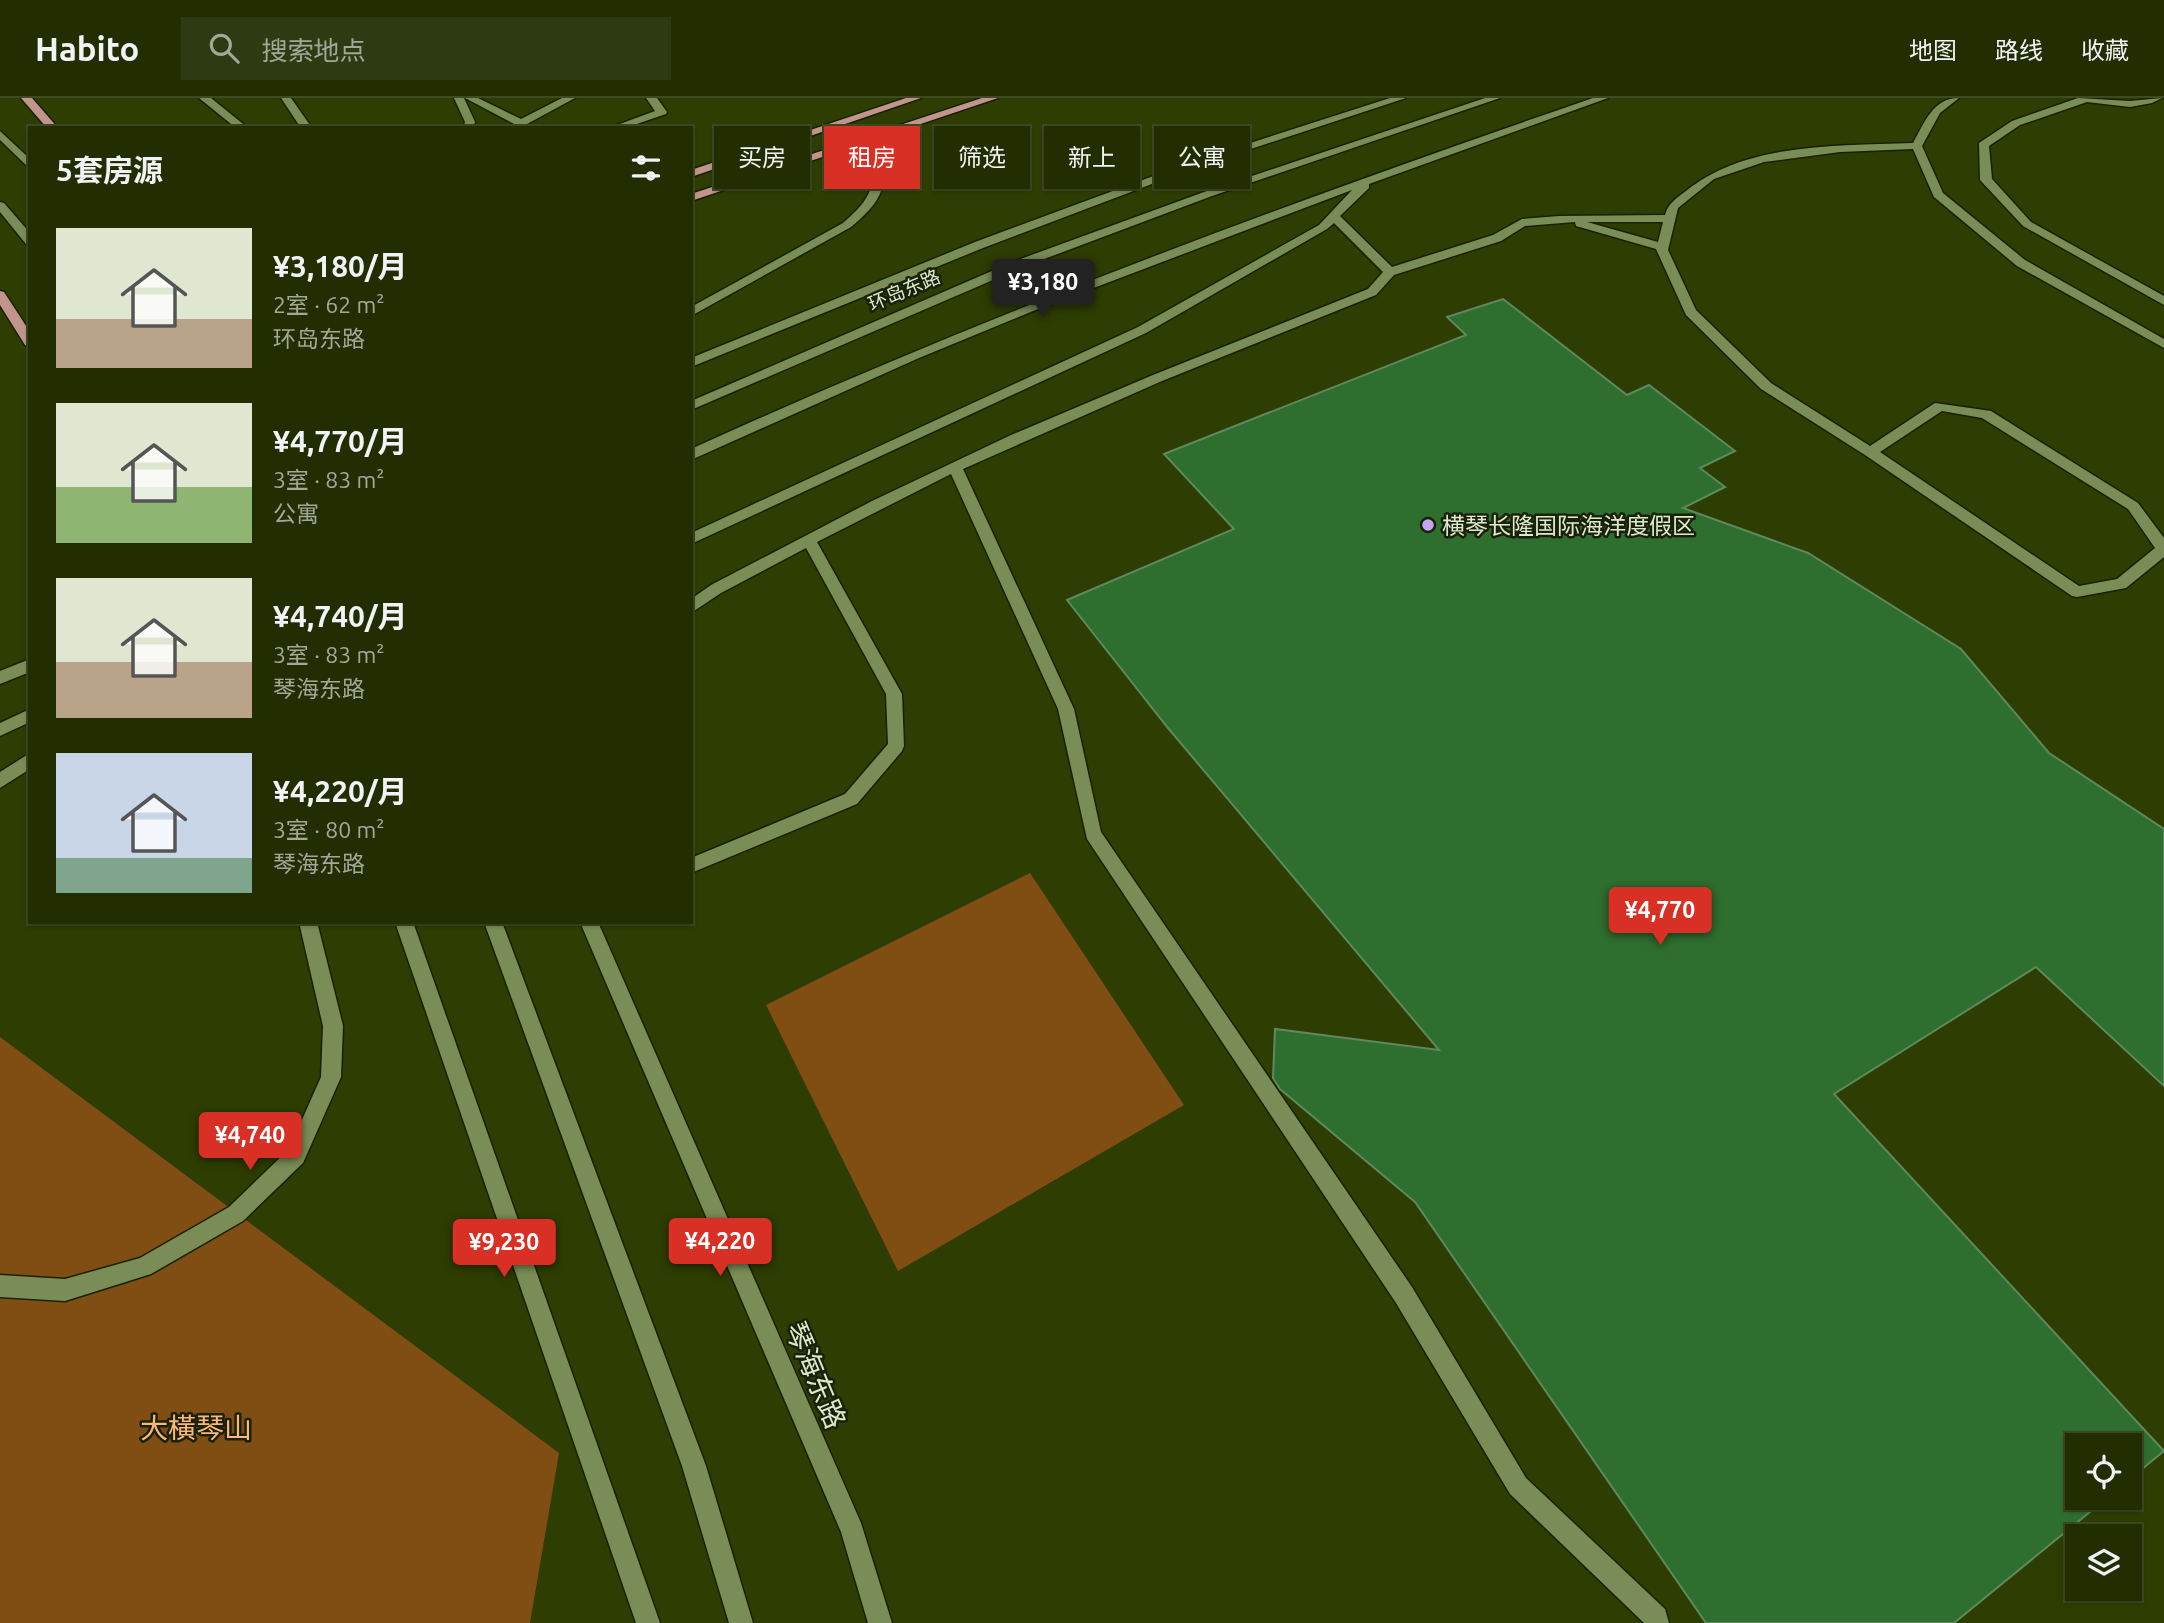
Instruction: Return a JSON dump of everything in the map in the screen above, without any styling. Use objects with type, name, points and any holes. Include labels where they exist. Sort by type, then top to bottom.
[{"type":"main road","points":[[26,98],[51,126]]},
{"type":"main road","points":[[693,173],[916,98]]},
{"type":"main road","points":[[908,126],[993,98]]},
{"type":"main road","points":[[693,197],[824,154]]},
{"type":"main road","points":[[0,295],[28,339]]},
{"type":"street","points":[[204,98],[240,126]]},
{"type":"street","points":[[286,98],[306,126]]},
{"type":"street","points":[[459,98],[470,122],[469,126]]},
{"type":"street","points":[[470,98],[521,125],[570,98]]},
{"type":"street","points":[[620,126],[662,112],[651,98]]},
{"type":"street","name":"环岛东路","points":[[693,362],[979,246],[1172,173],[1401,98]]},
{"type":"street","name":"环岛东路","points":[[693,405],[1018,264],[1208,194],[1495,98]]},
{"type":"street","points":[[693,454],[775,415],[1042,301],[1389,172],[1603,98]]},
{"type":"street","points":[[1917,146],[1936,111],[1954,98]]},
{"type":"street","points":[[2157,98],[2135,104],[2084,98],[2016,123],[1983,145],[1986,180],[2027,224],[2164,301]]},
{"type":"street","points":[[0,134],[28,164]]},
{"type":"street","points":[[1870,452],[1940,406],[1986,415],[2133,506],[2164,549],[2120,584],[2077,592],[1870,452],[1766,386],[1690,312],[1663,247],[1673,207],[1710,177],[1762,159],[1840,149],[1917,146]]},
{"type":"street","points":[[1917,146],[1938,195],[2021,263],[2164,344]]},
{"type":"street","points":[[693,538],[1142,330],[1323,226],[1334,217],[1338,207],[1357,190],[1389,172]]},
{"type":"street","points":[[693,311],[847,225],[870,207],[879,189]]},
{"type":"street","points":[[0,205],[28,239]]},
{"type":"street","points":[[1334,217],[1390,272]]},
{"type":"street","points":[[693,606],[716,589],[902,490],[1212,355],[1372,292],[1390,272],[1497,238],[1522,223],[1559,219],[1671,218]]},
{"type":"street","points":[[1559,219],[1663,247]]},
{"type":"street","points":[[955,467],[1066,709],[1093,834],[1404,1295],[1518,1486],[1656,1618],[1657,1623]]},
{"type":"street","points":[[693,865],[851,799],[896,746],[894,694],[809,540]]},
{"type":"street","points":[[0,678],[28,666]]},
{"type":"street","points":[[0,730],[28,716]]},
{"type":"street","points":[[0,781],[28,761]]},
{"type":"street","points":[[0,1286],[65,1290],[144,1267],[236,1214],[296,1156],[331,1077],[332,1026],[308,924]]},
{"type":"street","points":[[405,924],[648,1623]]},
{"type":"street","points":[[494,924],[694,1466],[741,1623]]},
{"type":"street","name":"琴海东路","points":[[590,924],[853,1531],[880,1623]]},
{"type":"green space","points":[[1030,873],[1184,1105],[898,1271],[766,1005]]},
{"type":"green space","name":"大橫琴山","points":[[0,1037],[559,1453],[530,1623],[0,1623]]},
{"type":"building","points":[[1503,299],[1627,395],[1649,385],[1735,451],[1700,468],[1725,487],[1683,508],[1808,553],[1961,649],[2049,753],[2164,829],[2164,1086],[2036,967],[1834,1094],[2164,1451],[2142,1469],[2142,1433],[2065,1433],[2065,1510],[2092,1510],[2075,1524],[2065,1524],[2065,1532],[1954,1623],[1706,1623],[1415,1202],[1280,1089],[1273,1078],[1275,1029],[1439,1050],[1168,728],[1067,600],[1234,529],[1164,454],[1466,335],[1447,317]]},
{"type":"place","name":"横琴长隆国际海洋度假区","points":[[1428,525]]}]
